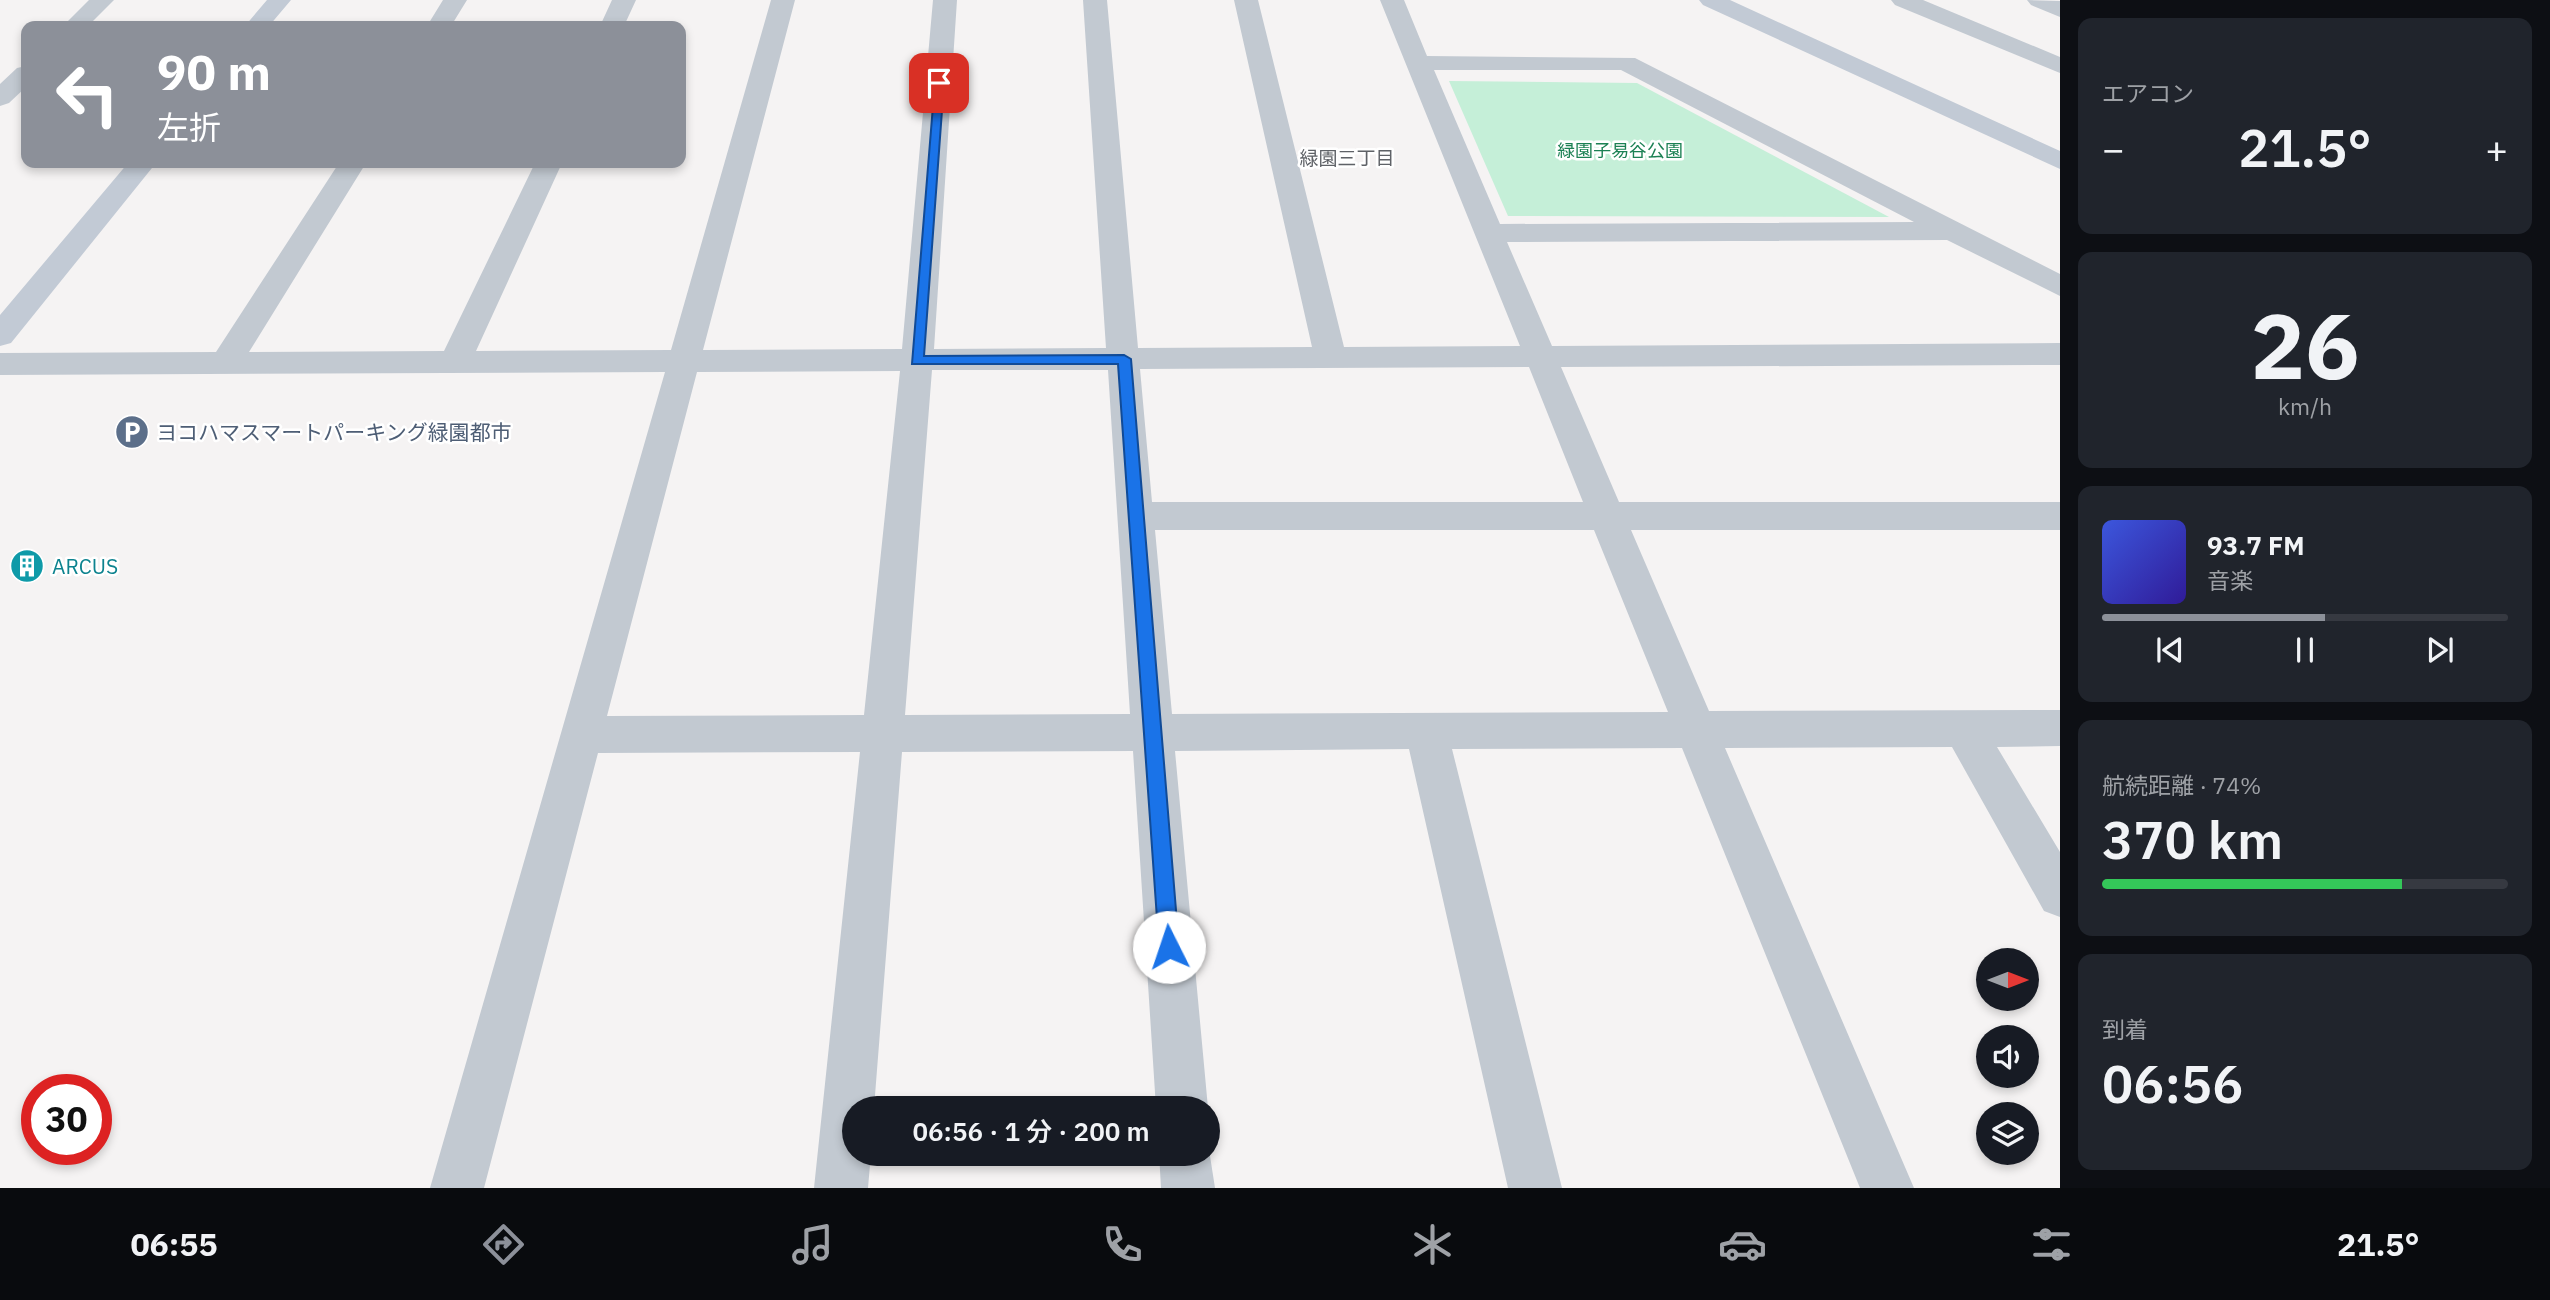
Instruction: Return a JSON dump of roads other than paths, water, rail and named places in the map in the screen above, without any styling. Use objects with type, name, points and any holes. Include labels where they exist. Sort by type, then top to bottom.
[{"type":"street","points":[[80,21],[102,0]]},
{"type":"street","points":[[261,21],[279,0]]},
{"type":"street","points":[[442,21],[455,0]]},
{"type":"street","points":[[614,21],[624,0]]},
{"type":"street","points":[[457,1188],[783,0]]},
{"type":"street","points":[[841,1188],[917,360],[945,0]]},
{"type":"street","points":[[1095,0],[1181,1096]]},
{"type":"street","points":[[1247,0],[1331,358]]},
{"type":"street","points":[[1392,0],[1887,1188]]},
{"type":"street","points":[[1903,0],[2060,66]]},
{"type":"street","points":[[2039,0],[2060,10]]},
{"type":"street","points":[[1715,1],[2060,161]]},
{"type":"street","points":[[1418,62],[1626,63],[2060,286]]},
{"type":"street","points":[[0,98],[21,78]]},
{"type":"street","points":[[0,336],[138,168]]},
{"type":"street","points":[[226,362],[349,168]]},
{"type":"street","points":[[456,362],[546,168]]},
{"type":"street","points":[[1488,233],[1954,232]]},
{"type":"street","points":[[0,364],[2060,354]]},
{"type":"street","points":[[1136,516],[2060,516]]},
{"type":"street","points":[[582,735],[2060,728]]},
{"type":"street","points":[[1964,729],[2060,895]]},
{"type":"street","points":[[1426,731],[1535,1188]]},
{"type":"street","points":[[1186,1166],[1188,1188]]},
{"type":"place","name":"ヨコハマスマートパーキング緑園都市","points":[[132,432]]},
{"type":"place","name":"ARCUS","points":[[27,566]]},
{"type":"district","name":"緑園三丁目","points":[[1347,158]]},
{"type":"park label","name":"緑園子易谷公園","points":[[1620,150]]}]
